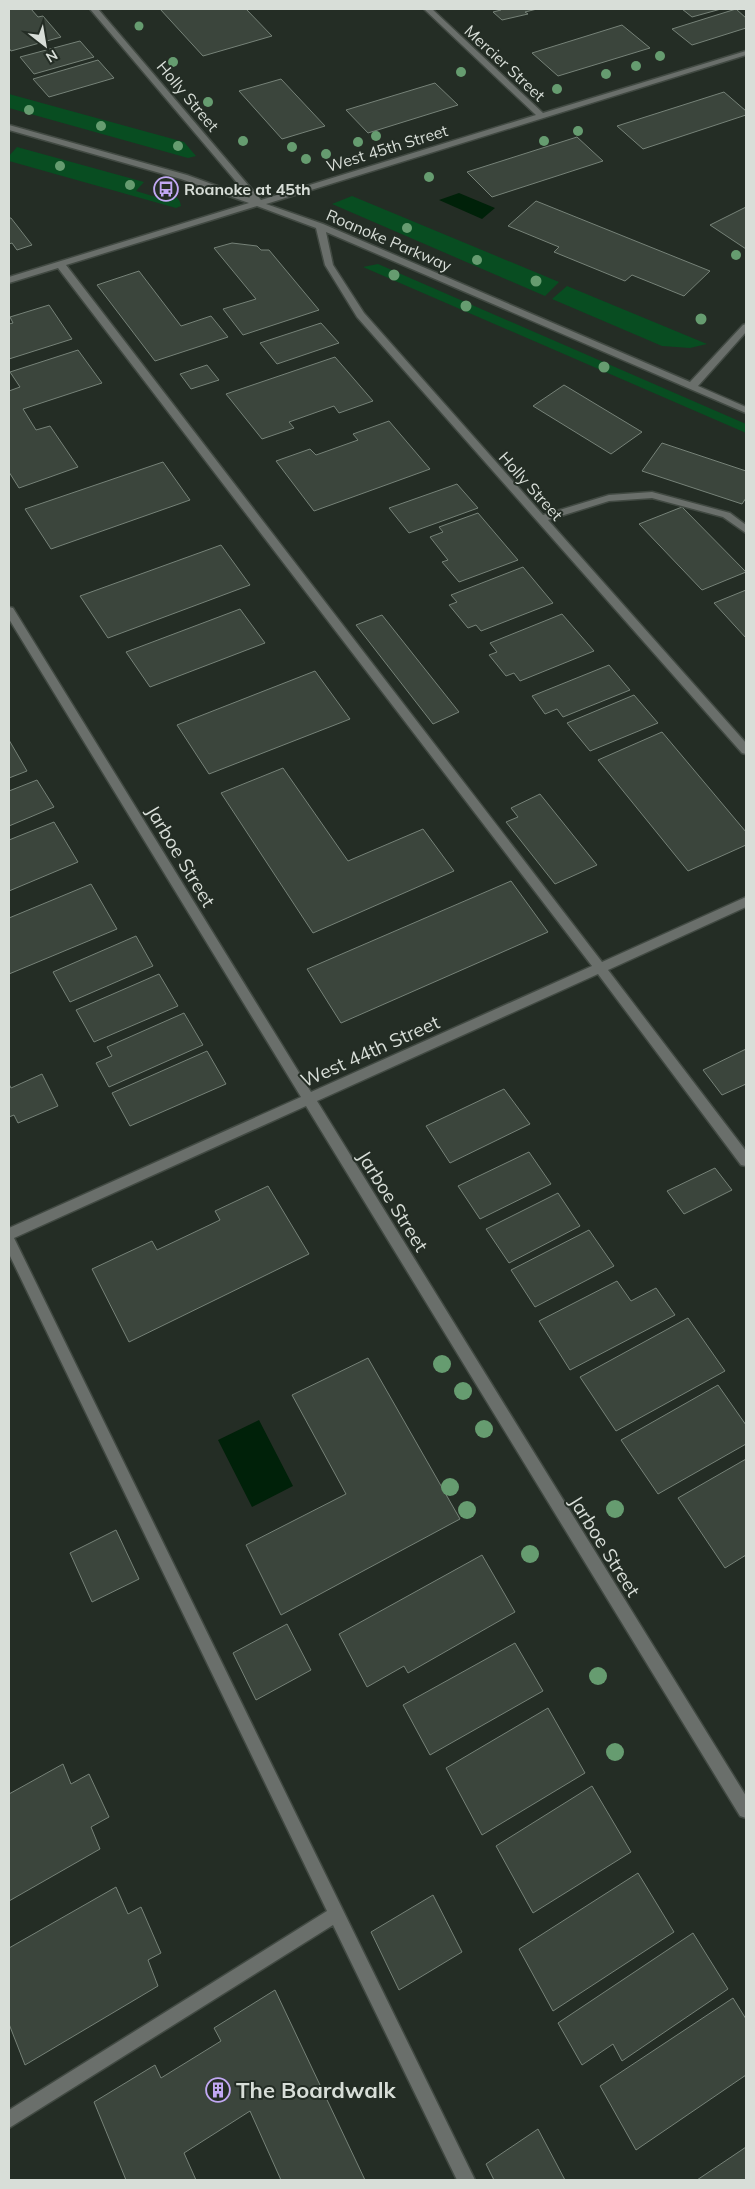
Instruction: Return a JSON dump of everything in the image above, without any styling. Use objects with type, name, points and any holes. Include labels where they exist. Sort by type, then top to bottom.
[{"type":"street","name":"Holly Street","points":[[94,9],[259,203]]},
{"type":"street","name":"Mercier Street","points":[[428,9],[542,116]]},
{"type":"street","name":"West 45th Street","points":[[9,280],[746,53]]},
{"type":"street","name":"Roanoke Parkway","points":[[9,127],[184,177],[320,226],[746,410]]},
{"type":"street","name":"Holly Street","points":[[320,226],[329,265],[360,316],[746,750]]},
{"type":"street","points":[[60,264],[746,1161]]},
{"type":"street","points":[[691,387],[746,327]]},
{"type":"street","points":[[541,519],[609,498],[652,495],[726,515],[746,530]]},
{"type":"street","name":"Jarboe Street","points":[[9,611],[746,1810]]},
{"type":"street","name":"West 44th Street","points":[[9,1234],[746,902]]},
{"type":"street","points":[[9,1241],[466,2180]]},
{"type":"street","points":[[9,2120],[336,1914]]},
{"type":"green space","points":[[9,94],[184,142],[196,156],[188,158],[9,108]]},
{"type":"green space","points":[[17,147],[144,182],[136,191],[159,198],[164,193],[173,195],[179,200],[181,206],[176,208],[9,161],[9,156]]},
{"type":"green space","points":[[352,196],[559,282],[545,296],[332,204]]},
{"type":"green space","points":[[378,264],[746,424],[746,433],[363,267]]},
{"type":"green space","points":[[567,286],[707,344],[690,348],[662,346],[552,299]]},
{"type":"shaded area","points":[[459,193],[495,208],[482,219],[439,200]]},
{"type":"shaded area","points":[[259,1420],[293,1486],[252,1507],[218,1440]]},
{"type":"building","points":[[9,9],[31,9],[38,17],[43,16],[61,37],[11,51],[9,48]]},
{"type":"building","points":[[160,9],[246,9],[272,36],[203,56]]},
{"type":"building","points":[[499,9],[537,9],[525,12],[528,14],[502,20],[493,12],[501,10]]},
{"type":"building","points":[[682,9],[721,9],[692,17]]},
{"type":"building","points":[[736,9],[746,18],[746,28],[692,45],[672,29]]},
{"type":"building","points":[[622,25],[650,48],[558,76],[532,53]]},
{"type":"building","points":[[80,41],[94,57],[34,74],[20,57]]},
{"type":"building","points":[[98,60],[114,78],[49,97],[33,79]]},
{"type":"building","points":[[281,79],[325,126],[282,139],[239,91]]},
{"type":"building","points":[[435,83],[458,105],[368,133],[346,110]]},
{"type":"building","points":[[724,92],[746,111],[746,115],[643,149],[617,126]]},
{"type":"building","points":[[577,137],[603,161],[492,197],[467,172]]},
{"type":"building","points":[[536,201],[710,271],[684,296],[632,275],[625,281],[554,252],[559,247],[508,226]]},
{"type":"building","points":[[746,207],[746,249],[710,225]]},
{"type":"building","points":[[9,218],[11,218],[32,245],[17,250],[12,243],[9,244]]},
{"type":"building","points":[[232,243],[257,246],[261,250],[269,250],[319,310],[243,335],[223,309],[256,299],[214,248]]},
{"type":"building","points":[[139,271],[181,326],[211,316],[228,337],[155,361],[97,285]]},
{"type":"building","points":[[49,305],[72,339],[9,359],[9,324],[13,323],[10,317]]},
{"type":"building","points":[[321,323],[339,343],[277,364],[260,343]]},
{"type":"building","points":[[78,350],[102,383],[23,409],[36,430],[50,426],[78,467],[19,488],[9,472],[9,391],[20,387],[10,372]]},
{"type":"building","points":[[335,357],[373,401],[339,413],[334,406],[289,422],[294,428],[262,439],[226,394]]},
{"type":"building","points":[[207,365],[219,380],[191,389],[180,374]]},
{"type":"building","points":[[564,385],[642,432],[611,454],[533,406]]},
{"type":"building","points":[[389,421],[430,469],[314,511],[276,461],[310,449],[316,455],[358,440],[353,434]]},
{"type":"building","points":[[662,443],[746,471],[746,498],[742,504],[642,471]]},
{"type":"building","points":[[163,462],[190,500],[51,549],[25,509]]},
{"type":"building","points":[[457,484],[478,508],[409,533],[389,508]]},
{"type":"building","points":[[682,507],[746,572],[702,590],[639,524]]},
{"type":"building","points":[[478,513],[518,560],[459,582],[442,562],[448,560],[430,537],[443,532],[439,527]]},
{"type":"building","points":[[221,545],[250,585],[108,638],[80,596]]},
{"type":"building","points":[[523,567],[553,603],[481,631],[476,625],[468,628],[449,605],[457,602],[451,595]]},
{"type":"building","points":[[746,590],[746,638],[714,603]]},
{"type":"building","points":[[240,609],[265,643],[150,687],[126,652]]},
{"type":"building","points":[[562,614],[594,651],[520,681],[514,673],[506,676],[489,655],[497,652],[490,643]]},
{"type":"building","points":[[382,615],[459,712],[433,724],[356,625]]},
{"type":"building","points":[[609,665],[630,690],[563,717],[557,709],[545,714],[532,696]]},
{"type":"building","points":[[315,671],[350,719],[209,774],[177,725]]},
{"type":"building","points":[[634,695],[658,723],[590,751],[567,723]]},
{"type":"building","points":[[662,732],[746,832],[746,845],[688,871],[598,760]]},
{"type":"building","points":[[9,740],[27,771],[9,778]]},
{"type":"building","points":[[283,768],[348,861],[423,829],[454,871],[313,933],[221,793]]},
{"type":"building","points":[[37,780],[54,807],[9,826],[9,791]]},
{"type":"building","points":[[540,794],[597,865],[555,884],[506,822],[518,817],[511,808]]},
{"type":"building","points":[[54,822],[78,862],[9,891],[9,840]]},
{"type":"building","points":[[511,881],[548,932],[341,1023],[307,969]]},
{"type":"building","points":[[91,884],[117,929],[9,974],[9,918]]},
{"type":"building","points":[[136,936],[153,966],[70,1002],[53,972]]},
{"type":"building","points":[[159,974],[178,1006],[94,1042],[76,1010]]},
{"type":"building","points":[[184,1013],[203,1045],[109,1087],[96,1063],[112,1056],[107,1047]]},
{"type":"building","points":[[746,1049],[746,1084],[722,1095],[703,1070]]},
{"type":"building","points":[[207,1051],[226,1084],[130,1126],[112,1093]]},
{"type":"building","points":[[42,1074],[58,1106],[18,1123],[14,1115],[9,1117],[9,1084],[11,1088]]},
{"type":"building","points":[[504,1089],[530,1124],[450,1163],[426,1126]]},
{"type":"building","points":[[529,1152],[551,1184],[480,1219],[458,1186]]},
{"type":"building","points":[[715,1168],[732,1190],[684,1214],[667,1191]]},
{"type":"building","points":[[268,1186],[309,1254],[129,1342],[92,1269],[152,1241],[157,1250],[220,1220],[215,1211]]},
{"type":"building","points":[[558,1193],[580,1226],[509,1263],[486,1229]]},
{"type":"building","points":[[589,1230],[614,1266],[535,1307],[511,1270]]},
{"type":"building","points":[[617,1281],[631,1301],[656,1288],[675,1315],[570,1370],[539,1321]]},
{"type":"building","points":[[688,1318],[725,1371],[616,1431],[580,1377]]},
{"type":"building","points":[[368,1358],[460,1519],[281,1615],[246,1545],[346,1494],[292,1395]]},
{"type":"building","points":[[718,1385],[746,1425],[746,1444],[658,1494],[621,1440]]},
{"type":"building","points":[[746,1459],[746,1555],[725,1568],[678,1498]]},
{"type":"building","points":[[116,1530],[139,1579],[92,1602],[70,1553]]},
{"type":"building","points":[[482,1555],[515,1612],[408,1673],[404,1666],[367,1687],[339,1634]]},
{"type":"building","points":[[287,1624],[311,1670],[256,1700],[233,1653]]},
{"type":"building","points":[[515,1643],[543,1691],[430,1755],[403,1705]]},
{"type":"building","points":[[548,1708],[585,1773],[482,1835],[446,1768]]},
{"type":"building","points":[[63,1764],[71,1784],[89,1774],[109,1817],[91,1827],[100,1849],[9,1901],[9,1794]]},
{"type":"building","points":[[592,1786],[631,1852],[533,1913],[496,1846]]},
{"type":"building","points":[[638,1873],[674,1932],[553,2011],[519,1949]]},
{"type":"building","points":[[116,1887],[128,1914],[141,1907],[161,1953],[148,1960],[158,1986],[25,2065],[9,2024],[9,1948]]},
{"type":"building","points":[[433,1895],[462,1952],[399,1990],[371,1932]]},
{"type":"building","points":[[693,1933],[728,1989],[622,2061],[613,2044],[582,2065],[558,2023]]},
{"type":"building","name":"The Boardwalk","points":[[275,1990],[365,2180],[281,2180],[250,2111],[184,2153],[196,2180],[126,2180],[94,2102],[155,2065],[161,2078],[221,2041],[214,2028]]},
{"type":"building","points":[[733,1998],[746,2019],[746,2075],[636,2150],[600,2086]]},
{"type":"building","points":[[538,2129],[565,2180],[494,2180],[486,2164]]},
{"type":"building","points":[[746,2147],[746,2180],[697,2180]]},
{"type":"place","name":"Roanoke at 45th","points":[[166,189]]},
{"type":"place","name":"The Boardwalk","points":[[218,2090]]}]
